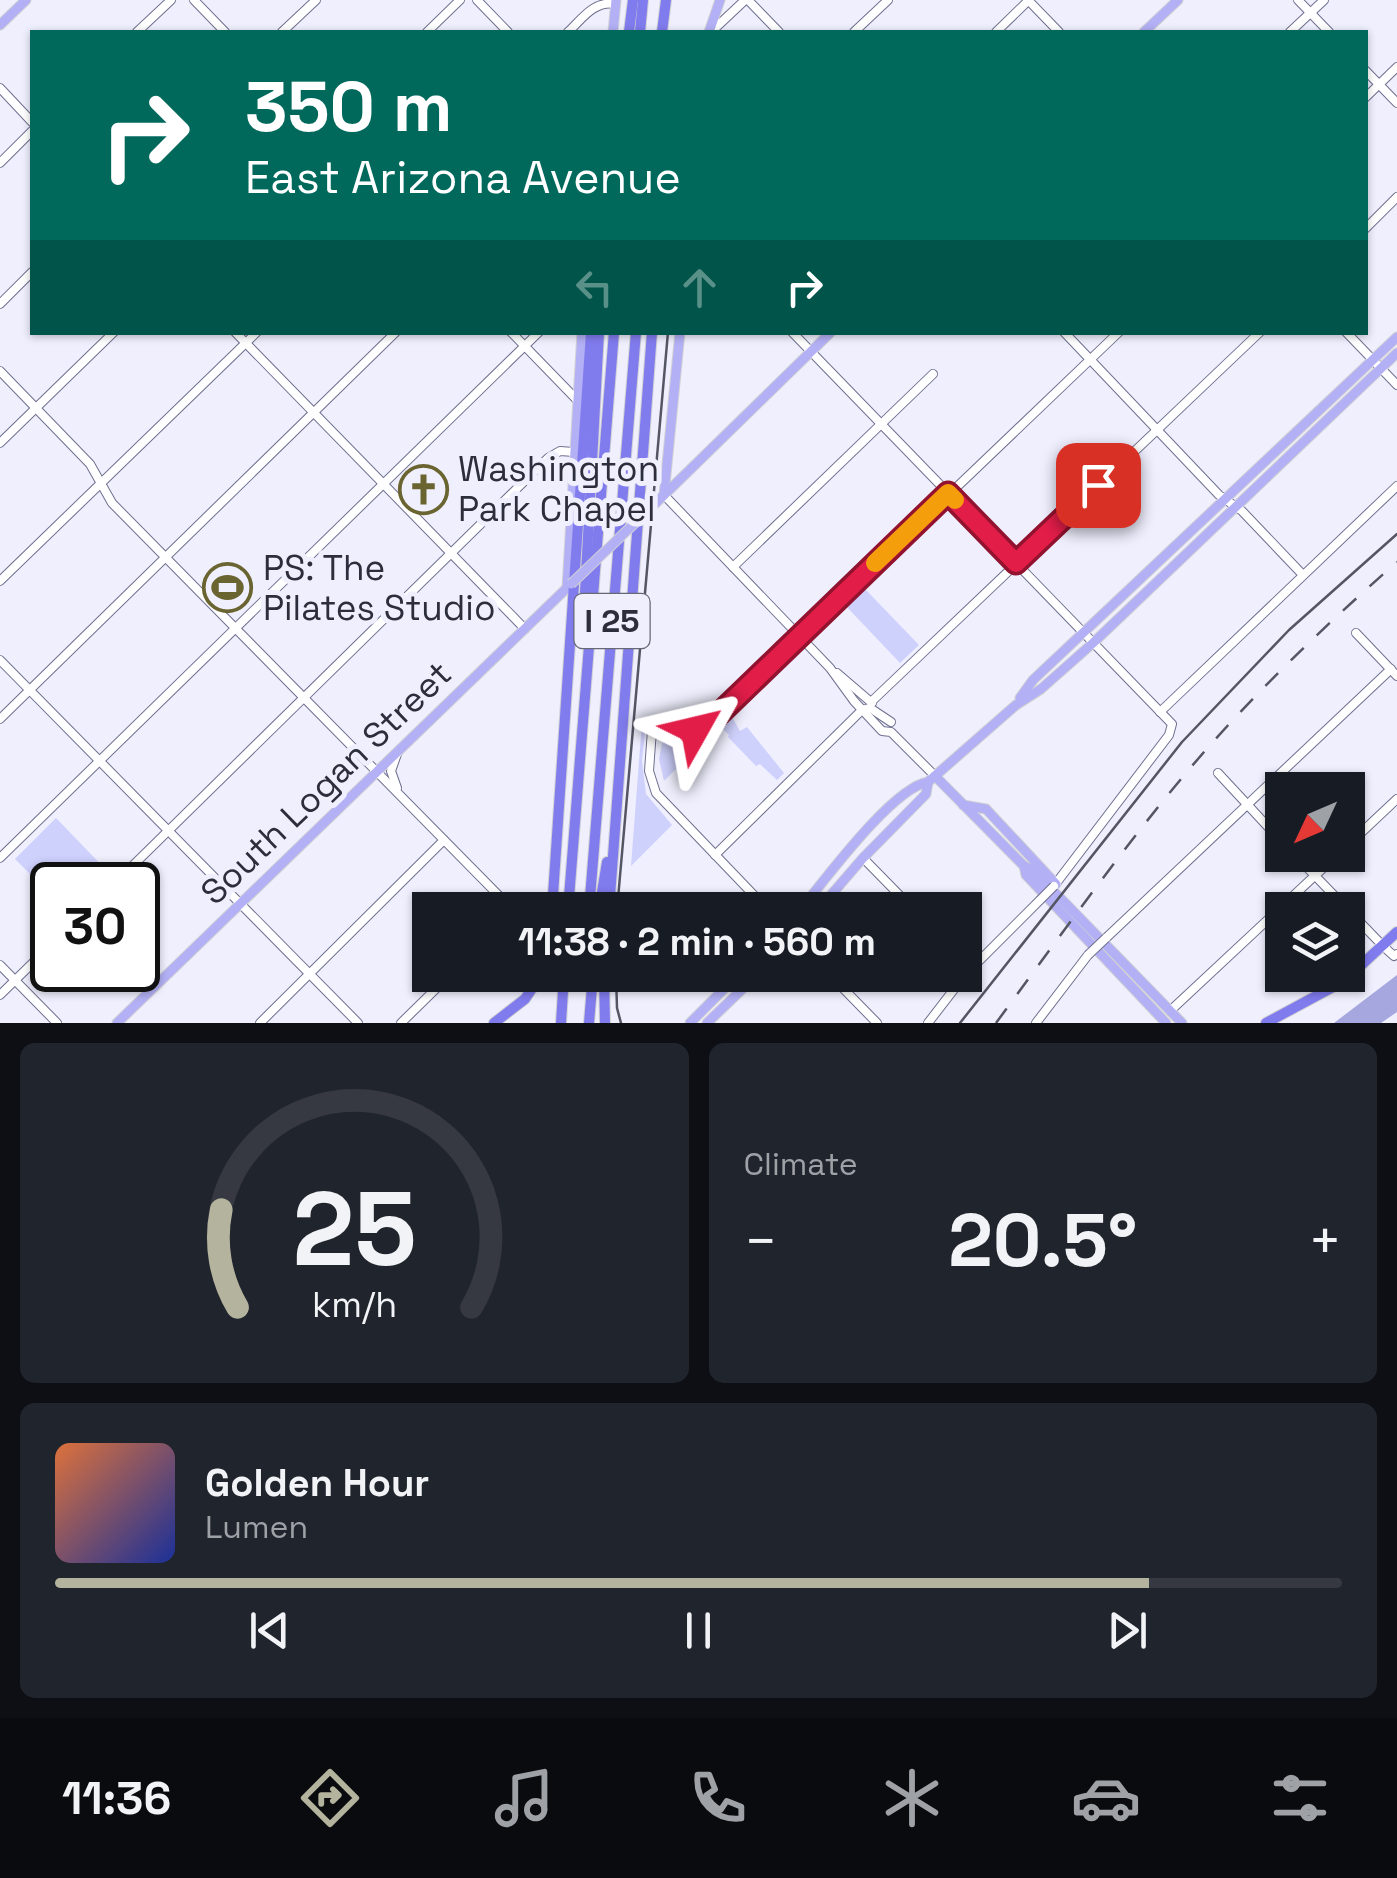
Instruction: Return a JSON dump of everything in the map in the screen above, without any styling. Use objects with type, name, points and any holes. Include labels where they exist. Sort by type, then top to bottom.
[{"type":"highway","points":[[630,30],[633,0]]},
{"type":"highway","points":[[640,30],[643,0]]},
{"type":"highway","points":[[662,30],[666,0]]},
{"type":"highway","points":[[592,612],[585,592],[595,335]]},
{"type":"highway","points":[[553,892],[595,335]]},
{"type":"highway","name":"I 25","points":[[569,892],[614,335]]},
{"type":"highway","name":"I 25","points":[[589,892],[636,335]]},
{"type":"highway","points":[[638,544],[655,392],[655,335]]},
{"type":"highway","points":[[610,892],[655,335]]},
{"type":"highway","points":[[602,892],[620,768]]},
{"type":"highway","points":[[1266,1023],[1330,990],[1397,932]]},
{"type":"highway","points":[[494,1023],[530,992]]},
{"type":"highway","points":[[561,1023],[563,992]]},
{"type":"highway","points":[[587,1023],[588,992]]},
{"type":"highway","points":[[604,992],[605,1023]]},
{"type":"main road","points":[[0,25],[26,0]]},
{"type":"main road","points":[[711,30],[720,0]]},
{"type":"main road","points":[[1146,30],[1178,0]]},
{"type":"main road","points":[[613,30],[616,2]]},
{"type":"main road","points":[[569,586],[582,335]]},
{"type":"main road","points":[[662,496],[680,335]]},
{"type":"main road","name":"South Logan Street","points":[[117,1023],[828,335]]},
{"type":"main road","points":[[1016,704],[1033,680],[1376,365],[1397,337]]},
{"type":"main road","points":[[1376,365],[1397,353]]},
{"type":"main road","points":[[815,892],[877,820],[916,784],[931,779],[1093,643],[1230,503]]},
{"type":"main road","points":[[931,779],[1024,866],[1032,868],[1182,1023]]},
{"type":"main road","points":[[834,892],[926,794],[931,779]]},
{"type":"main road","points":[[963,805],[986,809],[1055,885]]},
{"type":"main road","points":[[1024,866],[1026,875],[1166,1023]]},
{"type":"main road","points":[[1118,972],[1170,1011]]},
{"type":"main road","points":[[690,1023],[721,992]]},
{"type":"main road","points":[[707,1023],[739,992]]},
{"type":"street","points":[[138,30],[171,0]]},
{"type":"street","points":[[194,0],[223,30]]},
{"type":"street","points":[[284,30],[316,0]]},
{"type":"street","points":[[429,30],[460,0]]},
{"type":"street","points":[[477,0],[506,30]]},
{"type":"street","points":[[712,30],[747,0],[777,30]]},
{"type":"street","points":[[856,30],[888,0]]},
{"type":"street","points":[[998,30],[1028,0],[1057,30]]},
{"type":"street","points":[[1298,0],[1327,30]]},
{"type":"street","points":[[1292,30],[1324,0]]},
{"type":"street","points":[[570,30],[596,5],[616,2]]},
{"type":"street","points":[[1368,95],[1397,67]]},
{"type":"street","points":[[1368,73],[1397,103]]},
{"type":"street","points":[[0,88],[30,120]]},
{"type":"street","points":[[0,163],[30,133]]},
{"type":"street","points":[[1368,227],[1397,197]]},
{"type":"street","points":[[0,304],[30,274]]},
{"type":"street","points":[[0,443],[111,335]]},
{"type":"street","points":[[239,335],[524,629]]},
{"type":"street","points":[[0,581],[254,335]]},
{"type":"street","points":[[0,720],[393,335]]},
{"type":"street","points":[[514,335],[578,400]]},
{"type":"street","points":[[0,858],[536,335]]},
{"type":"street","points":[[795,335],[1172,724],[1168,735],[1055,885],[982,956]]},
{"type":"street","points":[[1067,335],[1302,574]]},
{"type":"street","points":[[751,892],[652,786],[652,730],[681,732],[707,724],[1116,335]]},
{"type":"street","points":[[871,702],[1257,335]]},
{"type":"street","points":[[1349,335],[1397,385]]},
{"type":"street","points":[[0,371],[90,464],[108,499],[496,892]]},
{"type":"street","points":[[734,567],[933,374]]},
{"type":"street","points":[[136,862],[552,455],[574,452]]},
{"type":"street","points":[[1160,712],[1397,486]]},
{"type":"street","points":[[662,496],[830,668],[862,710],[882,730],[891,727]]},
{"type":"street","points":[[1036,1023],[1088,955],[1247,804],[1394,673],[1356,633]]},
{"type":"street","points":[[0,660],[358,1023]]},
{"type":"street","points":[[830,668],[871,702],[931,779]]},
{"type":"street","points":[[715,855],[862,710]]},
{"type":"street","points":[[399,752],[392,770],[401,796]]},
{"type":"street","points":[[1218,773],[1265,824]]},
{"type":"street","points":[[1365,829],[1397,799]]},
{"type":"street","points":[[260,1023],[444,840]]},
{"type":"street","points":[[863,858],[896,892]]},
{"type":"street","points":[[1310,872],[1382,946],[1394,956],[1397,954]]},
{"type":"street","points":[[1170,1011],[1318,872]]},
{"type":"street","points":[[0,966],[57,1023]]},
{"type":"street","points":[[0,995],[30,966]]},
{"type":"street","points":[[401,1023],[433,992]]},
{"type":"street","points":[[847,992],[877,1023]]},
{"type":"street","points":[[928,1023],[951,992]]},
{"type":"shaded area","points":[[864,588],[919,645],[900,663],[845,605]]},
{"type":"shaded area","points":[[732,717],[740,731],[747,727],[784,773],[777,780],[760,764],[756,766],[728,737],[722,728]]},
{"type":"shaded area","points":[[642,722],[646,722],[642,761],[646,794],[672,825],[631,866]]},
{"type":"shaded area","points":[[718,727],[664,781],[659,759],[663,739],[701,737]]},
{"type":"shaded area","points":[[56,818],[98,862],[30,862],[30,874],[15,859]]},
{"type":"shaded area","points":[[1397,975],[1397,1012],[1381,1023],[1334,1023]]},
{"type":"tram line","points":[[619,892],[668,335]]},
{"type":"tram line","points":[[960,1023],[1182,742],[1289,630],[1397,534]]},
{"type":"tram line","points":[[617,992],[621,1023]]},
{"type":"railway","points":[[996,1023],[1113,865],[1210,745],[1287,664],[1397,562]]},
{"type":"slow traffic","points":[[875,563],[948,493],[955,500]]},
{"type":"place","name":"Washington Park Chapel","points":[[423,489]]},
{"type":"place","name":"PS: The Pilates Studio","points":[[228,588]]},
{"type":"route","points":[[695,730],[717,716],[948,493],[1016,563],[1098,485]]}]
